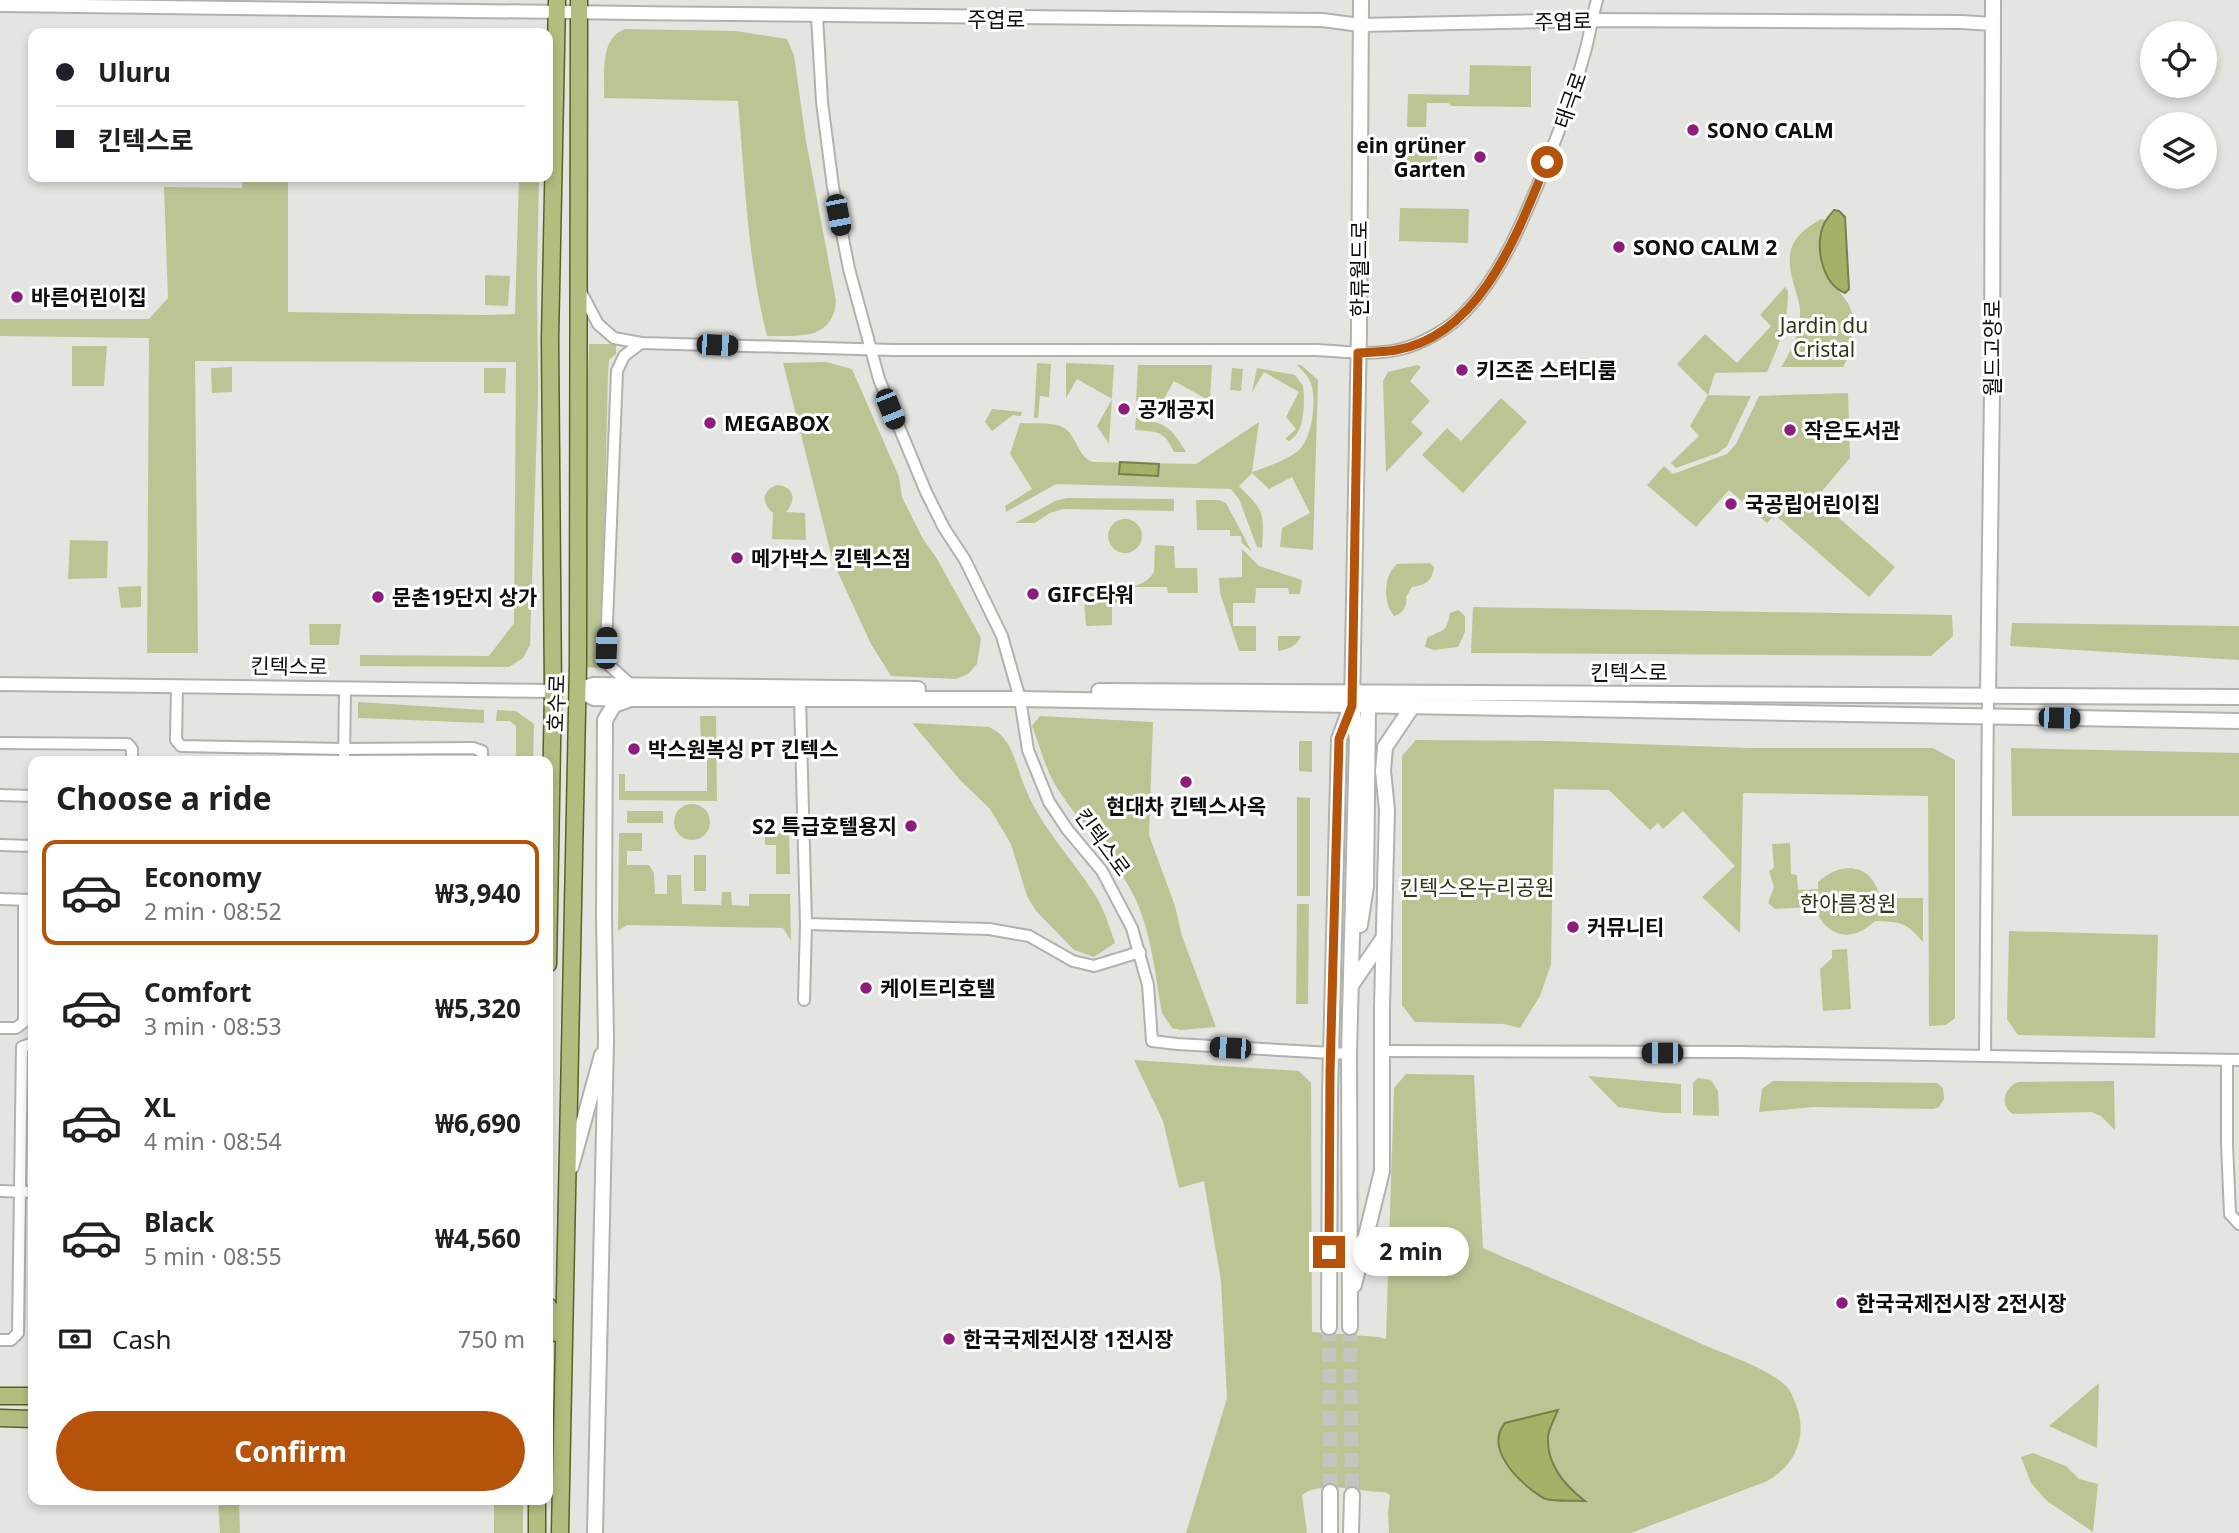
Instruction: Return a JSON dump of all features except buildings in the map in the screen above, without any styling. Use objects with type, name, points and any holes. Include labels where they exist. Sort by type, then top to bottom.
[{"type":"main road","name":"한류월드로","points":[[1352,699],[1361,0]]},
{"type":"main road","name":"월드고양로","points":[[1988,695],[1993,0]]},
{"type":"main road","name":"호수로","points":[[553,172],[556,5]]},
{"type":"main road","name":"호수로","points":[[560,1533],[553,1418],[563,1354],[577,690],[579,6]]},
{"type":"main road","name":"호수로","points":[[551,756],[550,339],[553,182]]},
{"type":"main road","name":"킨텍스로","points":[[553,691],[577,690],[594,698],[631,692],[1352,699],[1988,695],[2239,697]]},
{"type":"main road","name":"킨텍스로","points":[[631,692],[800,699],[1019,695]]},
{"type":"main road","points":[[595,1533],[606,1040],[605,720],[614,705],[631,692]]},
{"type":"main road","name":"킨텍스로","points":[[1352,699],[1368,706],[2239,721]]},
{"type":"main road","points":[[1350,1327],[1349,1054],[1357,739],[1352,699]]},
{"type":"main road","points":[[1329,1326],[1331,1053],[1339,739],[1352,699]]},
{"type":"main road","points":[[1351,985],[1366,887],[1368,706]]},
{"type":"main road","points":[[1349,1304],[1382,1171],[1387,810],[1383,771],[1385,747],[1412,707]]},
{"type":"main road","points":[[1351,985],[1384,937]]},
{"type":"main road","points":[[567,1183],[606,1040]]},
{"type":"main road","points":[[553,1313],[553,1358],[558,1360],[563,1354]]},
{"type":"main road","points":[[0,1396],[28,1396]]},
{"type":"main road","points":[[0,1418],[28,1419]]},
{"type":"main road","points":[[1330,1492],[1330,1533]]},
{"type":"main road","points":[[1351,1533],[1352,1494]]},
{"type":"main road","points":[[537,1505],[537,1533]]},
{"type":"street","name":"태극로","points":[[579,287],[598,324],[614,338],[641,342],[870,350],[1317,350],[1358,353],[1397,350],[1438,332],[1466,311],[1494,273],[1524,218],[1556,139],[1587,47],[1597,0]]},
{"type":"street","name":"주엽로","points":[[0,5],[556,5],[817,16],[1322,20],[1360,25],[1591,20],[1992,24]]},
{"type":"street","points":[[817,16],[822,102],[833,187],[849,269],[870,350],[915,470],[944,528],[965,560],[1002,636],[1019,695]]},
{"type":"street","points":[[631,692],[610,665],[606,648],[617,371],[624,356],[641,342]]},
{"type":"street","name":"킨텍스로","points":[[0,684],[553,691]]},
{"type":"street","points":[[177,686],[176,740],[181,747],[473,748],[482,756]]},
{"type":"street","points":[[344,756],[345,688]]},
{"type":"street","name":"킨텍스로","points":[[1019,695],[1028,750],[1049,802],[1067,829],[1102,871],[1132,928],[1148,985],[1152,1041],[1349,1054]]},
{"type":"street","points":[[1984,1056],[1988,695]]},
{"type":"street","points":[[800,699],[806,925],[804,1000]]},
{"type":"street","points":[[0,743],[128,744],[132,749],[132,756]]},
{"type":"street","points":[[277,756],[278,747]]},
{"type":"street","points":[[418,748],[418,756]]},
{"type":"street","points":[[0,795],[28,796]]},
{"type":"street","points":[[0,845],[28,846]]},
{"type":"street","points":[[0,899],[28,900],[24,1022],[16,1028],[0,1028]]},
{"type":"street","points":[[806,925],[989,929],[1029,936],[1073,961],[1094,966],[1140,952]]},
{"type":"street","points":[[0,1340],[11,1340],[18,1333],[20,1192],[28,1045]]},
{"type":"street","points":[[1383,1051],[1739,1052],[2239,1060]]},
{"type":"street","points":[[2227,1060],[2230,1214],[2239,1224]]},
{"type":"street","points":[[0,1191],[28,1192]]},
{"type":"green space","points":[[625,29],[736,31],[787,39],[794,55],[806,141],[836,301],[828,324],[821,330],[812,334],[767,336],[751,248],[738,101],[604,98],[607,49],[611,40]]},
{"type":"green space","points":[[1470,65],[1531,66],[1531,107],[1427,103],[1426,127],[1407,127],[1408,94],[1469,95]]},
{"type":"green space","points":[[1400,152],[1437,153],[1437,177],[1400,176]]},
{"type":"green space","points":[[243,182],[288,182],[288,312],[484,315],[515,314],[519,182],[539,182],[538,396],[530,645],[523,658],[509,667],[360,666],[360,655],[489,656],[514,623],[516,362],[195,361],[198,653],[147,653],[149,338],[0,336],[0,319],[149,319],[168,298],[164,187],[242,188]]},
{"type":"green space","points":[[1400,208],[1469,209],[1468,243],[1399,241]]},
{"type":"green space","name":"Jardin du Cristal","points":[[1821,219],[1826,220],[1823,225],[1833,283],[1852,313],[1851,352],[1843,367],[1781,367],[1795,340],[1800,318],[1790,254],[1797,238]]},
{"type":"green space","points":[[485,275],[510,276],[508,306],[485,305]]},
{"type":"green space","points":[[1785,287],[1788,291],[1788,303],[1785,324],[1767,372],[1715,373],[1708,395],[1677,364],[1705,334],[1737,363],[1771,326],[1760,315]]},
{"type":"green space","points":[[589,344],[616,344],[616,354],[609,360],[608,374],[601,668],[580,667]]},
{"type":"green space","points":[[72,346],[107,346],[104,386],[72,386]]},
{"type":"green space","points":[[826,362],[852,369],[899,477],[902,497],[923,539],[936,557],[981,638],[977,664],[968,674],[956,679],[891,676],[871,644],[833,562],[783,363]]},
{"type":"green space","points":[[1037,363],[1051,364],[1049,397],[1040,396],[1038,418],[1034,418]]},
{"type":"green space","points":[[1066,363],[1114,365],[1112,399],[1077,379],[1066,398]]},
{"type":"green space","points":[[1138,365],[1212,365],[1210,401],[1174,381],[1161,404],[1136,401]]},
{"type":"green space","points":[[1297,365],[1301,365],[1318,380],[1313,550],[1280,547],[1282,528],[1310,513],[1292,477],[1269,489],[1252,473],[1239,486],[1261,513],[1262,548],[1257,547],[1239,499],[1231,489],[1056,484],[1006,512],[1005,506],[1032,489],[1010,454],[1020,423],[1045,424],[1066,429],[1083,455],[1093,462],[1196,464],[1259,422],[1252,472],[1282,461],[1303,446],[1312,419],[1313,390],[1307,376]]},
{"type":"green space","points":[[1417,365],[1421,367],[1410,381],[1430,401],[1411,422],[1423,433],[1386,472],[1383,381],[1388,372]]},
{"type":"green space","points":[[232,367],[232,392],[212,393],[211,368]]},
{"type":"green space","points":[[484,368],[506,368],[505,393],[484,393]]},
{"type":"green space","points":[[1232,368],[1243,369],[1241,391],[1230,390]]},
{"type":"green space","points":[[1257,368],[1295,375],[1303,386],[1304,409],[1301,425],[1289,441],[1285,439],[1296,429],[1286,417],[1299,392],[1264,372],[1252,392]]},
{"type":"green space","points":[[1848,393],[1850,458],[1816,498],[1895,567],[1869,597],[1775,515],[1767,523],[1729,490],[1696,527],[1647,485],[1664,466],[1673,474],[1727,454],[1736,444],[1759,396]]},
{"type":"green space","points":[[1708,395],[1751,396],[1727,446],[1718,453],[1676,468],[1671,463],[1699,436],[1690,426]]},
{"type":"green space","points":[[1501,398],[1527,422],[1463,493],[1422,455],[1447,428],[1461,441]]},
{"type":"green space","points":[[1112,399],[1109,444],[1097,426]]},
{"type":"green space","points":[[992,409],[1022,412],[1021,416],[1013,415],[992,431],[985,422]]},
{"type":"green space","points":[[1136,418],[1166,427],[1176,436],[1186,452],[1174,452],[1167,440],[1159,434],[1135,430]]},
{"type":"green space","points":[[777,485],[787,488],[792,495],[792,503],[786,512],[805,513],[806,540],[772,539],[773,513],[766,506],[765,498],[768,490]]},
{"type":"green space","points":[[1067,498],[1174,499],[1174,511],[1063,509],[1050,513],[1035,523],[1015,523],[1055,501]]},
{"type":"green space","points":[[1196,500],[1219,500],[1226,503],[1252,552],[1242,543],[1241,536],[1230,536],[1230,530],[1197,530]]},
{"type":"green space","points":[[1125,519],[1137,524],[1142,536],[1137,548],[1125,553],[1113,548],[1108,536],[1113,524]]},
{"type":"green space","points":[[70,540],[108,541],[107,578],[68,579]]},
{"type":"green space","points":[[1155,545],[1174,546],[1175,568],[1197,568],[1198,593],[1168,593],[1167,587],[1134,587],[1134,602],[1112,603],[1112,625],[1086,626],[1083,588],[1122,588],[1140,584],[1154,572]]},
{"type":"green space","points":[[1242,549],[1259,566],[1302,580],[1300,594],[1289,594],[1288,588],[1256,588],[1255,603],[1233,603],[1233,626],[1256,626],[1256,651],[1239,651],[1220,593],[1219,578],[1242,577]]},
{"type":"green space","points":[[1430,563],[1434,567],[1430,579],[1412,587],[1406,597],[1404,609],[1394,616],[1386,597],[1387,582],[1392,569],[1397,564]]},
{"type":"green space","points":[[141,586],[141,607],[121,608],[118,587]]},
{"type":"green space","points":[[1473,607],[1952,615],[1953,636],[1931,656],[1471,653]]},
{"type":"green space","points":[[1458,610],[1465,616],[1465,632],[1458,647],[1434,650],[1425,647],[1427,638],[1443,630],[1450,613]]},
{"type":"green space","points":[[2012,623],[2239,626],[2239,660],[2010,646]]},
{"type":"green space","points":[[309,624],[341,624],[339,645],[310,645]]},
{"type":"green space","points":[[1278,636],[1301,636],[1292,646],[1278,651]]},
{"type":"green space","points":[[358,702],[484,710],[484,723],[358,718]]},
{"type":"green space","points":[[497,710],[516,711],[534,724],[533,756],[516,756],[516,726],[510,721],[496,721]]},
{"type":"green space","points":[[700,716],[716,716],[717,801],[619,800],[619,774],[625,774],[625,791],[707,791],[707,744],[701,743]]},
{"type":"green space","points":[[1040,716],[1153,722],[1149,835],[1175,906],[1182,936],[1216,1027],[1181,1030],[1172,1028],[1162,1013],[1152,952],[1139,908],[1117,868],[1051,778],[1032,726]]},
{"type":"green space","points":[[912,723],[989,727],[1004,738],[1033,804],[1098,899],[1115,943],[1094,957],[1074,950],[1036,911],[1027,896],[1011,844],[990,809],[960,780]]},
{"type":"green space","name":"킨텍스온누리공원","points":[[1416,740],[1552,741],[1750,748],[1933,748],[1955,760],[1955,1018],[1946,1025],[1929,1026],[1928,796],[1743,793],[1740,933],[1702,897],[1735,866],[1683,811],[1663,829],[1658,823],[1650,830],[1609,790],[1554,789],[1551,964],[1540,996],[1520,1028],[1504,1024],[1415,1022],[1402,1005],[1402,756]]},
{"type":"green space","points":[[1299,741],[1312,741],[1312,772],[1299,771]]},
{"type":"green space","points":[[2011,748],[2239,753],[2239,816],[2012,816]]},
{"type":"green space","points":[[1297,797],[1310,798],[1310,896],[1297,896]]},
{"type":"green space","points":[[692,804],[704,810],[710,822],[704,834],[692,840],[680,834],[674,822],[680,810]]},
{"type":"green space","points":[[627,811],[663,811],[663,823],[627,823]]},
{"type":"green space","points":[[619,833],[642,833],[642,851],[627,851],[627,865],[649,865],[654,873],[655,894],[667,894],[667,875],[681,875],[682,904],[721,905],[722,892],[731,892],[732,905],[749,906],[749,894],[790,894],[791,941],[783,928],[627,925],[618,931]]},
{"type":"green space","points":[[789,833],[790,874],[776,874],[776,845],[765,845],[765,834]]},
{"type":"green space","name":"한아름정원","points":[[1790,843],[1791,874],[1797,875],[1798,890],[1818,889],[1818,882],[1827,875],[1846,868],[1864,872],[1871,878],[1880,898],[1923,898],[1923,942],[1912,930],[1897,923],[1875,921],[1857,933],[1848,935],[1832,931],[1814,907],[1775,909],[1768,903],[1774,887],[1769,871],[1774,868],[1772,844]]},
{"type":"green space","points":[[694,855],[706,855],[706,891],[694,891]]},
{"type":"green space","points":[[1297,904],[1309,904],[1308,1004],[1296,1004]]},
{"type":"green space","points":[[2009,931],[2158,935],[2155,1038],[2018,1035],[2007,1019]]},
{"type":"green space","points":[[1847,949],[1851,1009],[1823,1011],[1820,969],[1832,958],[1832,950]]},
{"type":"green space","points":[[1134,1060],[1299,1071],[1311,1083],[1312,1332],[1386,1339],[1394,1088],[1406,1074],[1474,1075],[1483,1248],[1776,1378],[1789,1390],[1799,1414],[1800,1438],[1792,1458],[1765,1482],[1631,1533],[1389,1533],[1390,1495],[1385,1492],[1331,1487],[1311,1490],[1302,1495],[1307,1533],[1186,1533],[1227,1398],[1221,1281],[1204,1181],[1179,1188],[1163,1121]]},
{"type":"green space","points":[[1588,1076],[1681,1084],[1681,1113],[1618,1107]]},
{"type":"green space","points":[[1698,1078],[1711,1080],[1718,1091],[1719,1116],[1693,1115],[1693,1083]]},
{"type":"green space","points":[[1773,1081],[1937,1083],[1943,1088],[1944,1099],[1939,1107],[1934,1109],[1814,1107],[1759,1112],[1762,1089]]},
{"type":"green space","points":[[2114,1081],[2115,1130],[2101,1116],[2091,1112],[2013,1114],[2005,1102],[2009,1088],[2018,1082]]},
{"type":"green space","points":[[2099,1383],[2097,1448],[2049,1426]]},
{"type":"green space","points":[[2033,1453],[2066,1466],[2079,1479],[2098,1484],[2093,1532],[2047,1501],[2031,1483],[2021,1457]]},
{"type":"green space","points":[[218,1505],[239,1505],[240,1533],[220,1533]]},
{"type":"green space","points":[[494,1505],[523,1505],[523,1533],[494,1533]]},
{"type":"shaded area","points":[[1834,210],[1845,217],[1849,289],[1845,293],[1837,288],[1826,273],[1820,253],[1821,233]]},
{"type":"shaded area","points":[[1120,462],[1159,464],[1158,476],[1119,474]]},
{"type":"shaded area","points":[[1558,1410],[1548,1436],[1550,1456],[1564,1481],[1585,1501],[1541,1497],[1514,1474],[1500,1449],[1498,1440],[1505,1423]]},
{"type":"tunnel","points":[[1329,1327],[1330,1492]]},
{"type":"tunnel","points":[[1350,1327],[1352,1495]]},
{"type":"place","name":"SONO CALM","points":[[1693,130]]},
{"type":"place","name":"ein grüner Garten","points":[[1480,157]]},
{"type":"place","name":"SONO CALM 2","points":[[1619,247]]},
{"type":"place","name":"바른어린이집","points":[[17,297]]},
{"type":"place","name":"키즈존 스터디룸","points":[[1462,370]]},
{"type":"place","name":"공개공지","points":[[1124,409]]},
{"type":"place","name":"MEGABOX","points":[[710,423]]},
{"type":"place","name":"작은도서관","points":[[1790,430]]},
{"type":"place","name":"국공립어린이집","points":[[1731,504]]},
{"type":"place","name":"메가박스 킨텍스점","points":[[737,558]]},
{"type":"place","name":"GIFC타워","points":[[1033,594]]},
{"type":"place","name":"문촌19단지 상가","points":[[378,597]]},
{"type":"place","name":"박스원복싱 PT 킨텍스","points":[[634,749]]},
{"type":"place","name":"현대차 킨텍스사옥","points":[[1186,782]]},
{"type":"place","name":"S2 특급호텔용지","points":[[911,826]]},
{"type":"place","name":"커뮤니티","points":[[1573,927]]},
{"type":"place","name":"케이트리호텔","points":[[866,988]]},
{"type":"place","name":"한국국제전시장 2전시장","points":[[1842,1303]]},
{"type":"place","name":"한국국제전시장 1전시장","points":[[949,1339]]},
{"type":"route","points":[[1329,1252],[1330,1073],[1339,739],[1352,706],[1358,353],[1397,350],[1438,332],[1466,311],[1512,243],[1547,162]]}]
